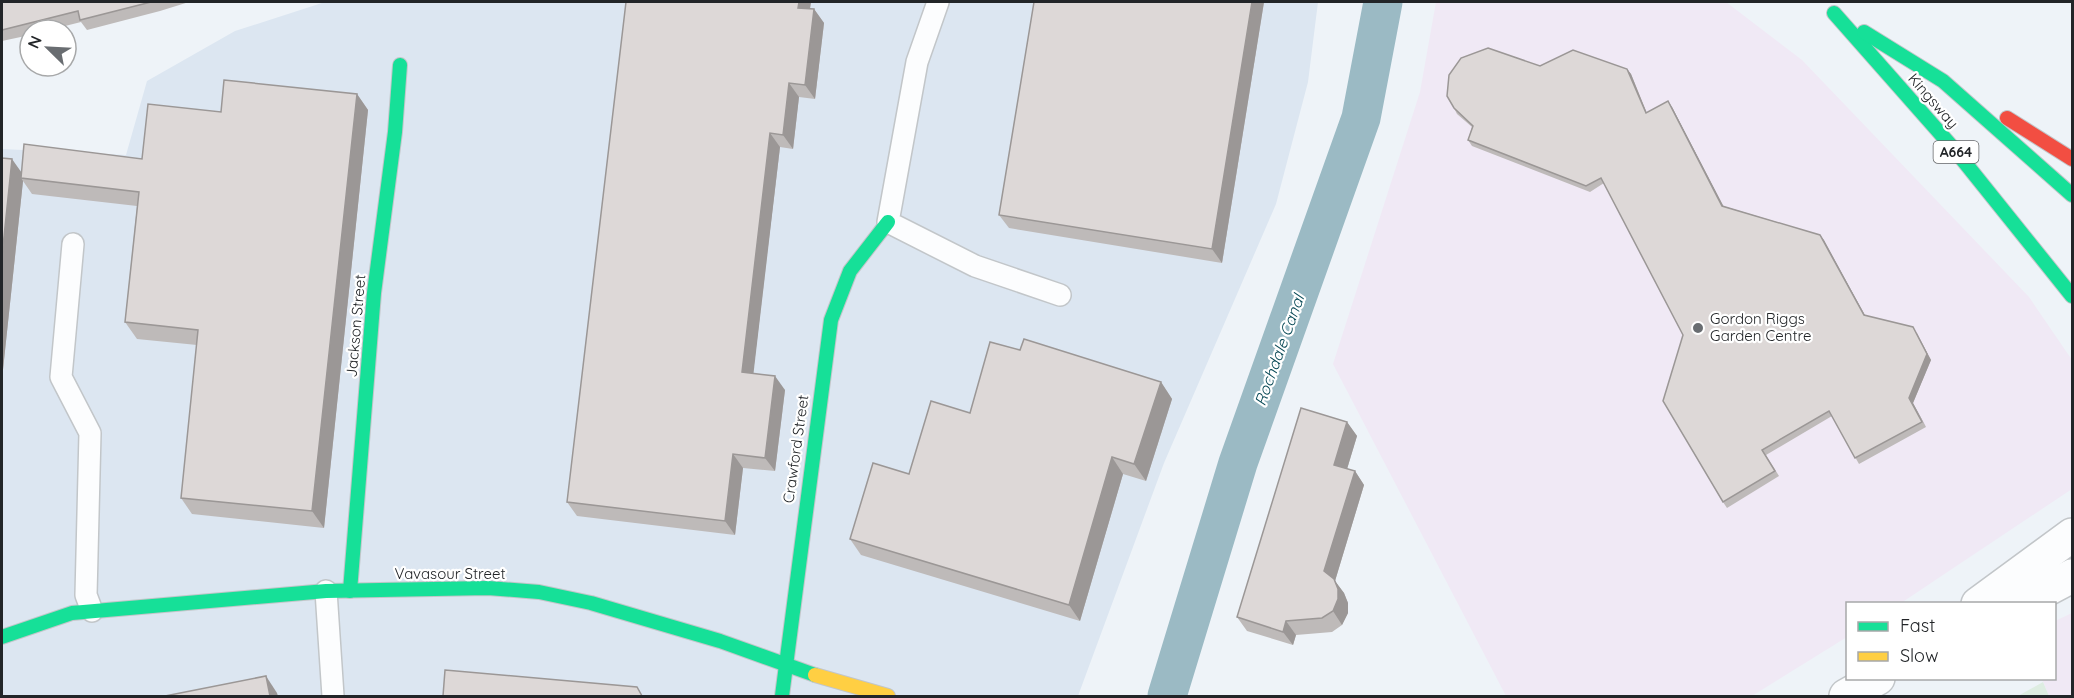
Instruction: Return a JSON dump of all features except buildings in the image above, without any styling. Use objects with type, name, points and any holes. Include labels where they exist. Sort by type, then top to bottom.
[{"type":"street","name":"Kingsway","points":[[2073,195],[1943,81],[1830,10],[1954,149],[2073,296]]},
{"type":"street","name":"Jackson Street","points":[[350,591],[374,293],[395,132],[400,65]]},
{"type":"street","name":"A664","points":[[1943,81],[2073,159]]},
{"type":"street","name":"Crawford Street","points":[[782,696],[784,666],[831,320],[850,271],[888,222]]},
{"type":"street","points":[[1979,602],[2073,535]]},
{"type":"street","points":[[2021,602],[2073,576]]},
{"type":"street","name":"Vavasour Street","points":[[2,637],[72,613],[326,591],[488,588],[539,592],[591,603],[720,641],[784,666],[888,696]]},
{"type":"lane","points":[[938,2],[917,62],[888,222],[975,266],[1060,295]]},
{"type":"lane","points":[[73,244],[61,377],[90,433],[86,595],[92,611]]},
{"type":"lane","points":[[326,591],[333,696]]},
{"type":"shaded area","points":[[325,2],[1318,2],[1308,82],[1276,204],[1164,463],[1078,696],[2,696],[2,149],[126,155],[147,81],[235,31]]},
{"type":"shaded area","name":"Gordon Riggs Garden Centre","points":[[1436,2],[1726,2],[1802,60],[2029,297],[2072,360],[2072,489],[1902,602],[1846,602],[1846,638],[1752,696],[1506,696],[1333,364],[1420,92]]},
{"type":"shaded area","points":[[2072,613],[2072,696],[2049,696],[2042,680],[2056,680],[2056,621]]},
{"type":"shaded area","points":[[2043,682],[2049,696],[2018,696]]},
{"type":"waterway","name":"Rochdale Canal","points":[[1167,696],[1238,463],[1361,118],[1383,2]]},
{"type":"traffic: fast","points":[[1834,13],[1954,149],[2072,296]]},
{"type":"traffic: fast","points":[[1864,32],[1943,81],[2072,195]]},
{"type":"traffic: fast","points":[[350,591],[374,293],[395,132],[400,65]]},
{"type":"traffic: fast","points":[[782,696],[831,320],[850,271],[888,222]]},
{"type":"traffic: fast","points":[[2,637],[72,613],[326,591],[488,588],[539,592],[591,603],[720,641],[815,675]]},
{"type":"traffic: slow","points":[[815,675],[888,696]]},
{"type":"traffic: jam","points":[[2007,118],[2072,159]]},
{"type":"place","name":"Gordon Riggs Garden Centre","points":[[1698,328]]}]
